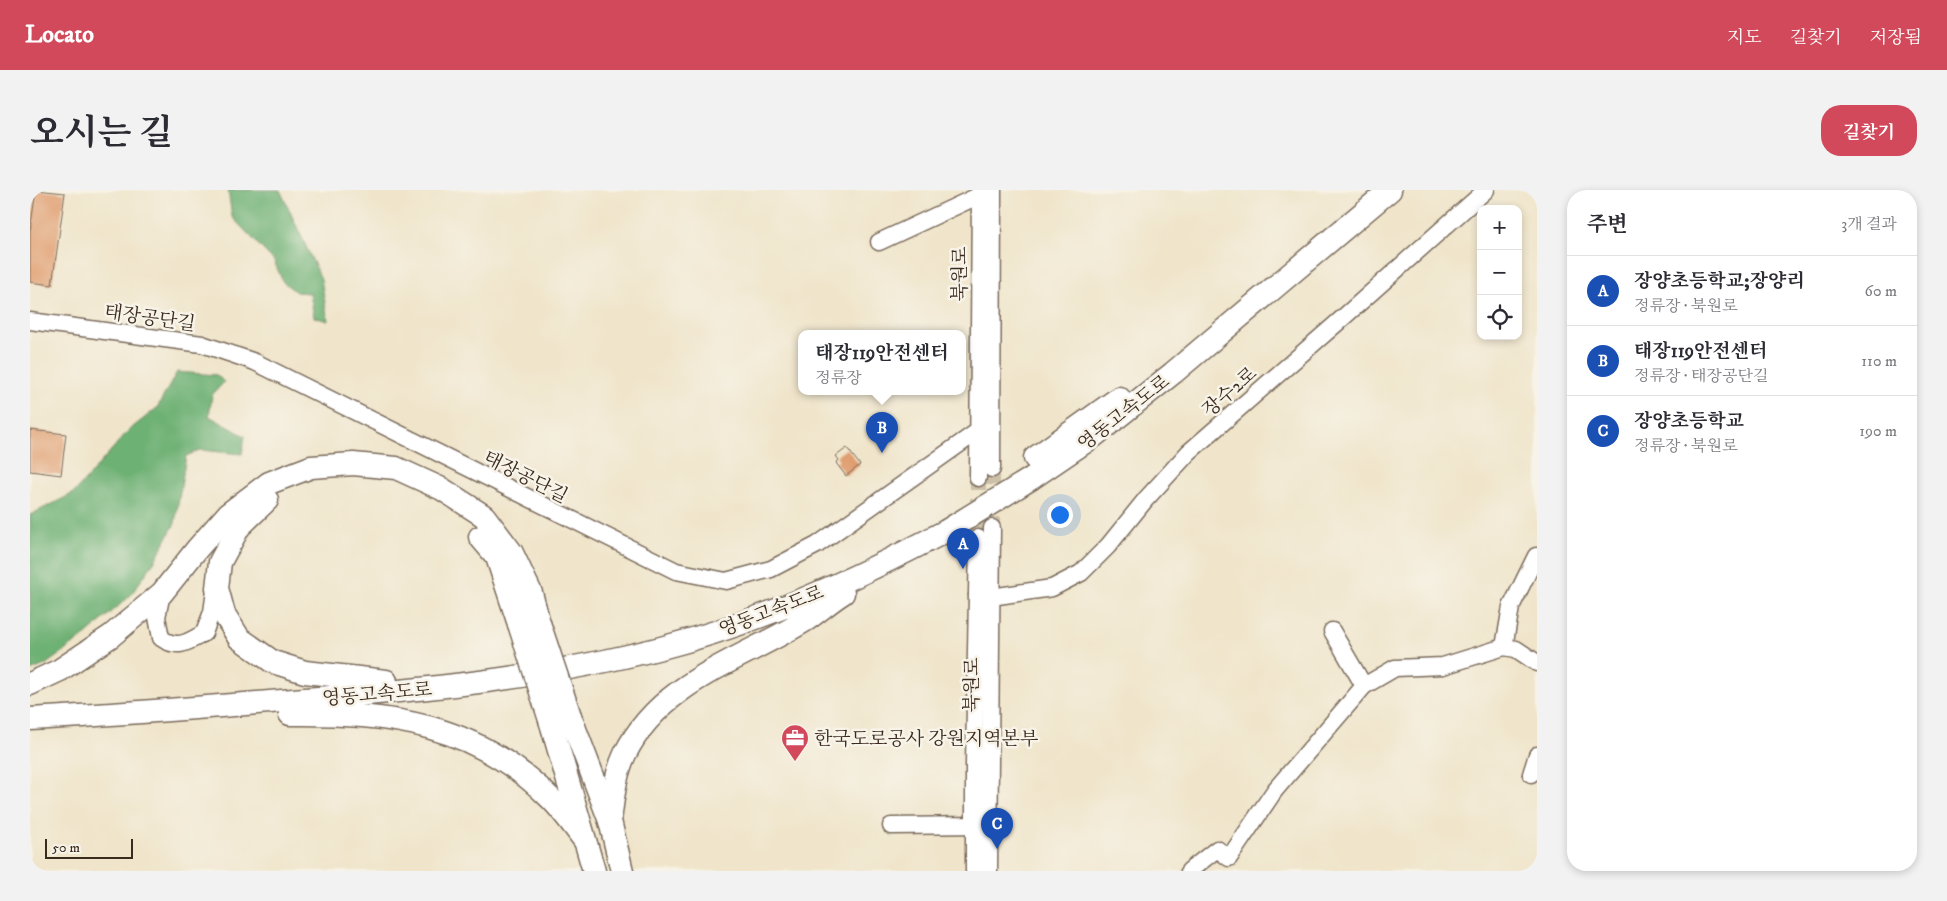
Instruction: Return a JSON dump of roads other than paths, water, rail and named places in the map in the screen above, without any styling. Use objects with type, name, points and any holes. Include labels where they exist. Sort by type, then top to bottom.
[{"type":"highway","name":"영동고속도로","points":[[1028,473],[1171,356],[1367,190]]},
{"type":"highway","name":"영동고속도로","points":[[30,719],[423,690],[507,679],[587,666],[663,648],[796,603],[878,566],[1028,473],[1094,436],[1166,379],[1390,190]]},
{"type":"highway","points":[[30,684],[60,670],[111,636],[162,593],[228,514],[269,483],[311,467],[353,464],[396,468],[442,489],[484,516],[512,553],[532,594],[529,624]]},
{"type":"highway","points":[[386,680],[305,672],[273,662],[239,638],[224,614],[217,588],[220,562],[239,527],[270,498],[312,479],[351,475],[392,480],[435,500],[472,526],[497,557],[529,624],[560,719],[585,842],[594,871]]},
{"type":"highway","name":"영동고속도로","points":[[30,707],[386,680],[486,670],[578,655],[645,640],[722,617],[836,574],[896,545],[944,525]]},
{"type":"highway","points":[[610,821],[614,785],[625,755],[641,728],[662,705],[691,682],[806,620],[878,566]]},
{"type":"highway","points":[[194,708],[259,715],[366,715],[440,730],[468,741],[524,774],[551,798],[585,842]]},
{"type":"highway","points":[[560,719],[610,821],[622,871]]},
{"type":"street","name":"장수2로","points":[[984,596],[1052,588],[1081,573],[1108,546],[1146,499],[1189,452],[1337,324],[1486,190]]},
{"type":"street","name":"북원로","points":[[978,478],[985,431],[986,192]]},
{"type":"street","points":[[879,242],[986,192]]},
{"type":"street","name":"태장공단길","points":[[30,321],[202,344],[255,362],[676,571],[726,581],[771,569],[817,544],[985,431]]},
{"type":"street","name":"북원로","points":[[985,431],[992,469]]},
{"type":"street","name":"북원로","points":[[989,871],[982,825],[984,596],[992,528]]},
{"type":"street","name":"북원로","points":[[978,538],[984,596]]},
{"type":"street","points":[[1504,647],[1511,607],[1536,556]]},
{"type":"street","points":[[162,593],[157,616],[161,638],[170,644],[185,644],[204,633],[212,612],[220,562]]},
{"type":"street","points":[[1332,631],[1364,686]]},
{"type":"street","points":[[1189,871],[1217,849],[1229,858],[1275,790],[1364,686],[1395,668],[1443,666],[1504,647],[1516,649],[1537,662]]},
{"type":"street","points":[[1531,774],[1537,755]]},
{"type":"street","name":"북원로","points":[[974,871],[982,825]]},
{"type":"street","points":[[892,826],[982,825]]},
{"type":"tunnel","points":[[992,469],[992,528]]},
{"type":"tunnel","points":[[978,478],[978,538]]},
{"type":"place","name":"태장119안전센터","points":[[882,453]]},
{"type":"place","name":"장양초등학교;장양리","points":[[963,569]]},
{"type":"place","name":"한국도로공사 강원지역본부","points":[[795,762]]},
{"type":"place","name":"장양초등학교","points":[[997,849]]}]
